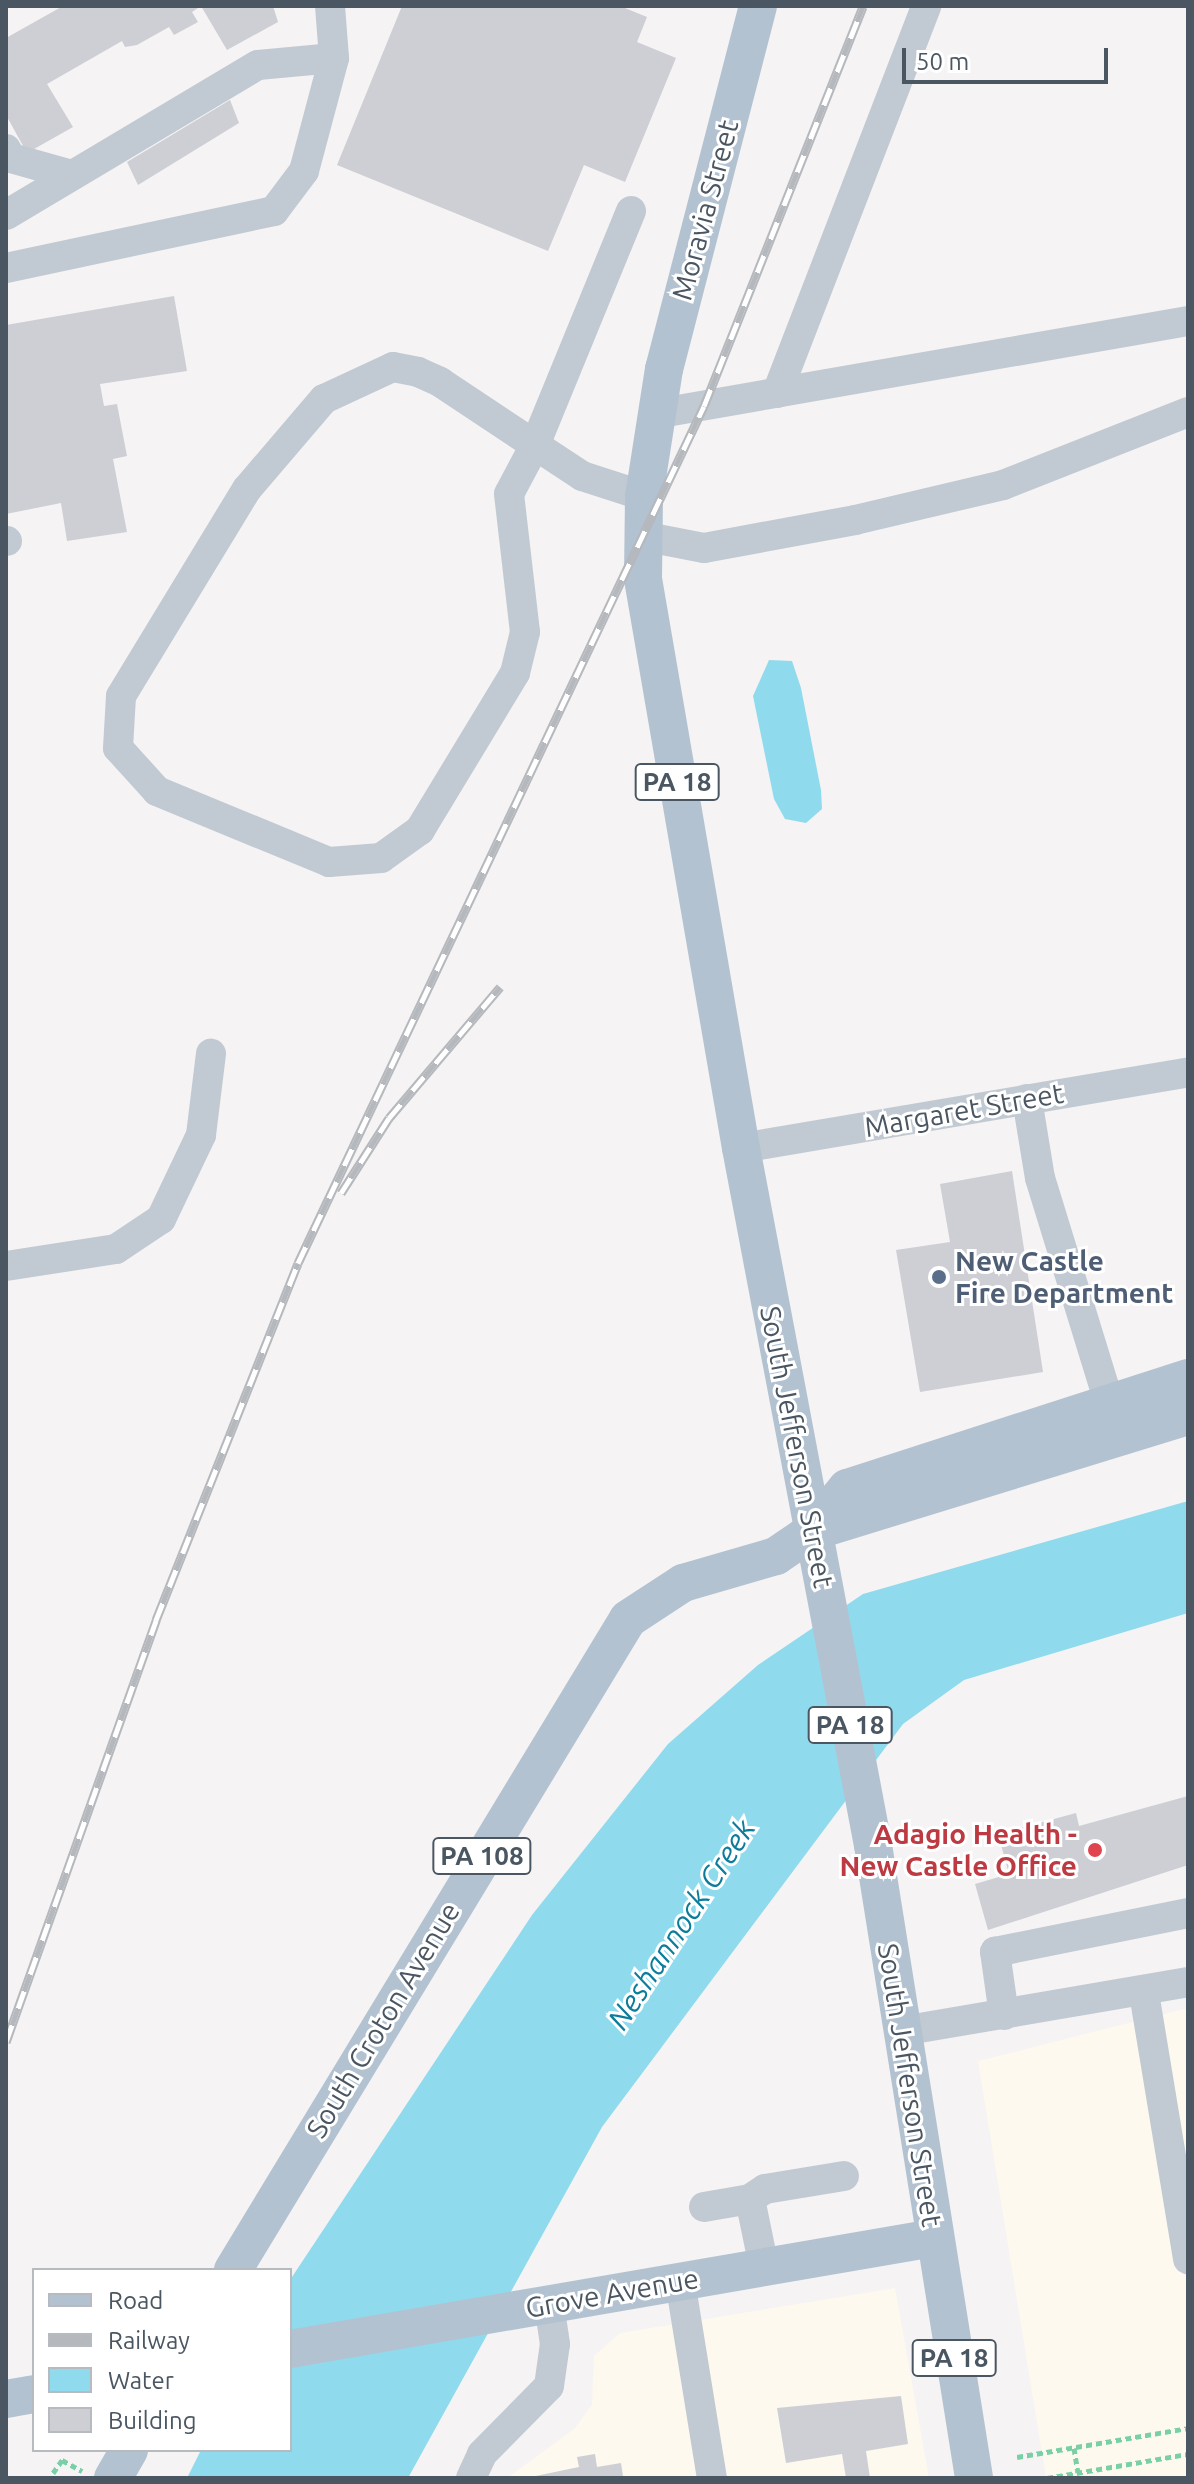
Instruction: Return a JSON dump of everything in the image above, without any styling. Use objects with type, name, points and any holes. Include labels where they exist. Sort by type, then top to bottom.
[{"type":"main road","name":"Moravia Street","points":[[655,414],[758,6]]},
{"type":"main road","name":"South Jefferson Street","points":[[655,414],[642,536],[648,621],[811,1532],[828,1605],[873,1845],[933,2238],[974,2478]]},
{"type":"main road","points":[[1114,1421],[1188,1378]]},
{"type":"main road","points":[[1114,1421],[1188,1416]]},
{"type":"main road","name":"South Croton Avenue","points":[[234,2268],[615,1635],[663,1592],[776,1556],[811,1532],[847,1488],[1114,1421]]},
{"type":"main road","name":"Grove Avenue","points":[[292,2349],[933,2238]]},
{"type":"main road","points":[[6,2399],[32,2394]]},
{"type":"main road","points":[[98,2475],[127,2452]]},
{"type":"street","points":[[6,268],[274,211],[304,171],[334,58],[330,6]]},
{"type":"street","points":[[777,393],[926,6]]},
{"type":"street","points":[[6,215],[258,65],[334,58]]},
{"type":"street","points":[[6,149],[11,158],[72,175]]},
{"type":"street","points":[[631,211],[535,445],[509,494],[525,632],[515,673],[420,830],[381,858],[329,862],[157,791],[118,748],[121,696],[247,489],[324,399],[393,367],[440,382],[535,445],[602,486],[644,496]]},
{"type":"street","points":[[655,414],[1188,321]]},
{"type":"street","points":[[642,536],[704,548],[855,520],[1003,485],[1188,412]]},
{"type":"street","points":[[6,1266],[116,1249],[161,1219],[201,1135],[211,1054]]},
{"type":"street","name":"Margaret Street","points":[[741,1148],[1188,1072]]},
{"type":"street","points":[[1027,1099],[1040,1178],[1114,1421]]},
{"type":"street","points":[[1004,2015],[995,1952],[1188,1913]]},
{"type":"street","points":[[902,2031],[1144,1993],[1188,1982]]},
{"type":"street","points":[[1144,1993],[1188,2259]]},
{"type":"street","points":[[704,2207],[750,2199],[765,2189],[844,2176]]},
{"type":"street","points":[[750,2199],[764,2267]]},
{"type":"street","points":[[680,2281],[712,2478]]},
{"type":"street","points":[[471,2478],[482,2454],[549,2386],[555,2366],[549,2304]]},
{"type":"path","points":[[1017,2457],[1188,2428]]},
{"type":"path","points":[[1074,2448],[1078,2473]]},
{"type":"path","points":[[1047,2478],[1188,2454]]},
{"type":"path","points":[[53,2473],[62,2460],[98,2475]]},
{"type":"shaded area","points":[[1188,2008],[1188,2478],[1046,2478],[978,2061]]},
{"type":"shaded area","points":[[895,2288],[929,2478],[507,2478],[574,2429],[592,2405],[594,2356],[620,2333]]},
{"type":"water","points":[[769,660],[792,661],[801,688],[822,809],[806,823],[785,819],[774,799],[753,696]]},
{"type":"water","name":"Neshannock Creek","points":[[1188,1501],[1188,1613],[964,1680],[903,1724],[602,2127],[408,2478],[187,2478],[200,2452],[292,2452],[292,2277],[532,1915],[668,1744],[758,1665],[863,1594]]},
{"type":"building","points":[[63,6],[201,6],[192,12],[198,22],[174,35],[169,27],[137,45],[125,47],[122,41],[47,84],[73,127],[27,153],[6,115],[6,38]]},
{"type":"building","points":[[201,6],[273,6],[278,22],[227,50]]},
{"type":"building","points":[[402,6],[620,6],[647,17],[637,42],[676,58],[625,182],[584,165],[548,251],[337,165]]},
{"type":"building","points":[[230,100],[239,123],[138,185],[127,162]]},
{"type":"building","points":[[174,296],[187,371],[100,384],[104,406],[117,404],[127,456],[113,459],[127,532],[67,541],[61,503],[6,514],[6,325]]},
{"type":"building","points":[[1012,1171],[1043,1372],[920,1392],[896,1250],[950,1242],[940,1184]]},
{"type":"building","name":"Adagio Health - New Castle Office","points":[[1188,1796],[1188,1865],[988,1930],[975,1884],[1009,1874],[998,1834],[1076,1813],[1079,1826]]},
{"type":"building","points":[[901,2396],[908,2444],[866,2451],[870,2478],[846,2478],[842,2454],[786,2463],[777,2408]]},
{"type":"building","points":[[595,2454],[597,2467],[621,2463],[623,2476],[643,2478],[526,2478],[579,2467],[577,2457]]},
{"type":"railway","points":[[6,2042],[156,1620],[298,1263],[704,406],[863,6]]},
{"type":"railway","points":[[341,1193],[389,1118],[500,987]]},
{"type":"place","name":"New Castle Fire Department","points":[[939,1277]]},
{"type":"place","name":"Adagio Health - New Castle Office","points":[[1095,1850]]}]
